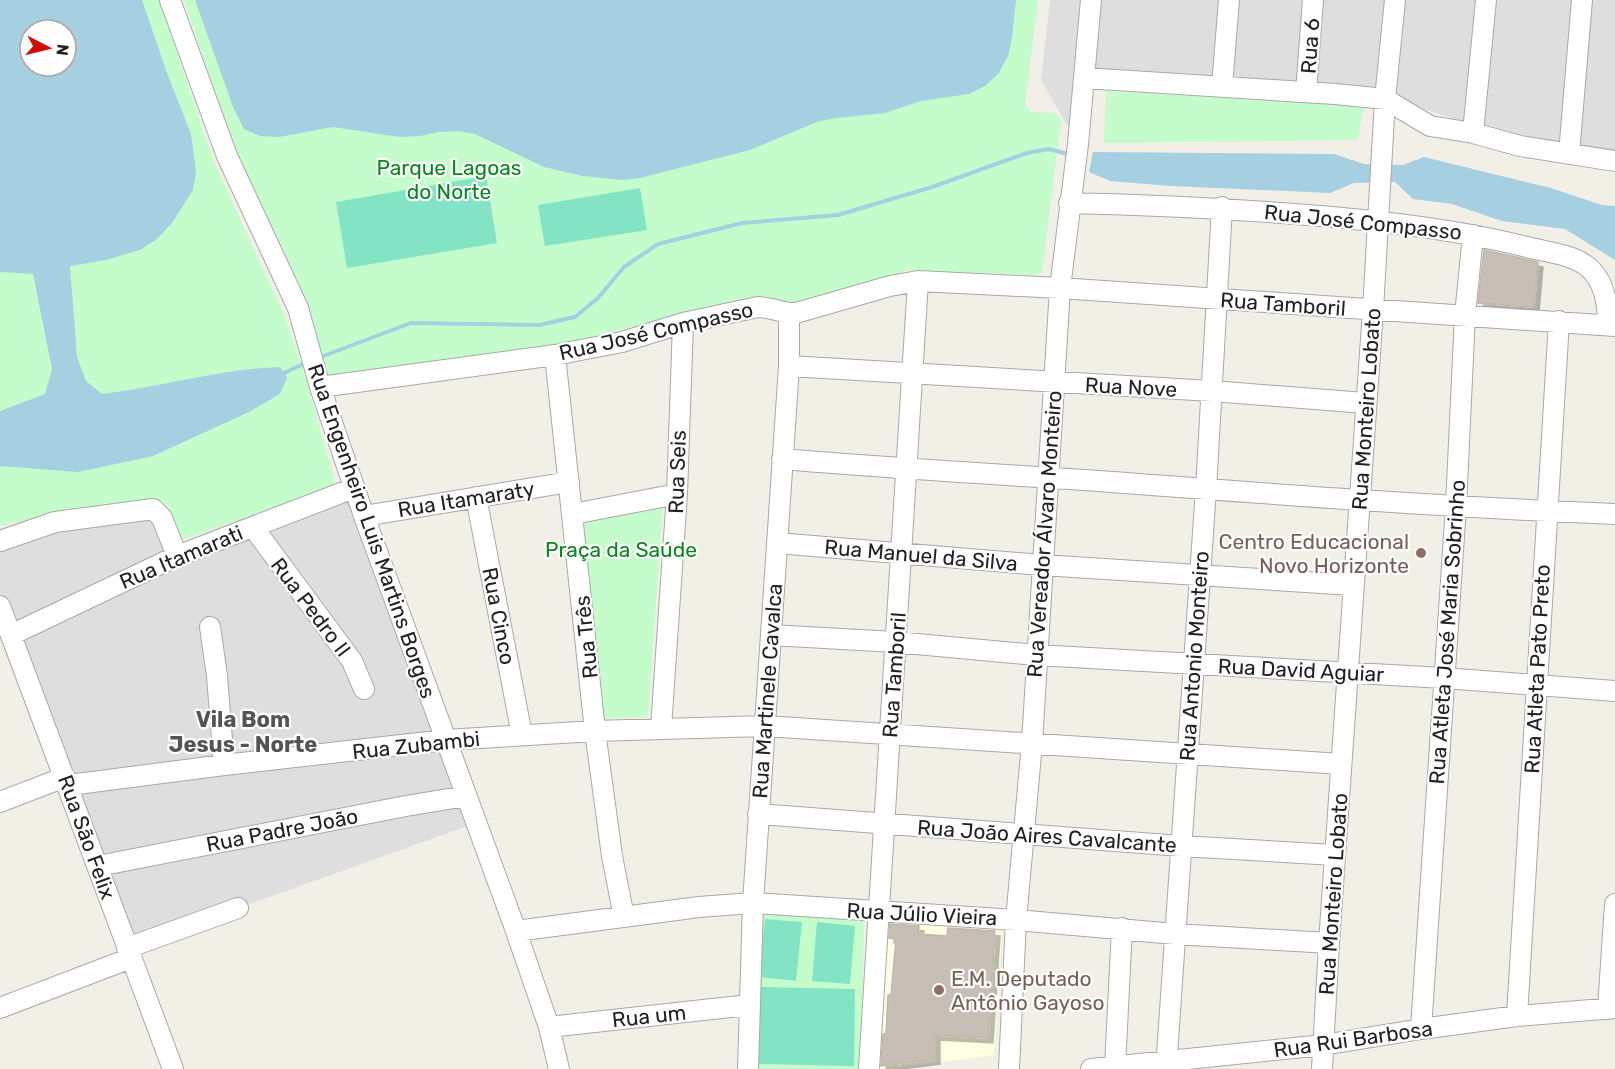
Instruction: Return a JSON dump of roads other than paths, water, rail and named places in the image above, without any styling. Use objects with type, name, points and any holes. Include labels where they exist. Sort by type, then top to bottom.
[{"type":"street","name":"Rua Engenheiro Luis Martins Borges","points":[[170,0],[227,156],[298,309],[354,488],[516,931],[549,1027],[559,1069]]},
{"type":"street","name":"Rua Vereador Álvaro Monteiro","points":[[1010,1069],[1016,920],[1032,743],[1060,288],[1091,0]]},
{"type":"street","points":[[1222,86],[1229,0]]},
{"type":"street","name":"Rua 6","points":[[1306,92],[1313,0]]},
{"type":"street","name":"Rua Monteiro Lobato","points":[[1322,1069],[1373,310],[1384,99],[1395,0]]},
{"type":"street","points":[[1473,133],[1486,0]]},
{"type":"street","points":[[1569,154],[1582,0]]},
{"type":"street","points":[[1084,78],[1384,99],[1430,126],[1473,133],[1520,147],[1615,161]]},
{"type":"street","name":"Rua José Compasso","points":[[1069,203],[1221,207],[1377,221],[1473,235],[1559,255],[1587,266],[1602,286],[1612,326]]},
{"type":"street","name":"Rua Antonio Monteiro","points":[[1166,1065],[1206,489],[1221,207]]},
{"type":"street","name":"Rua Atleta José Maria Sobrinho","points":[[1421,1029],[1456,506],[1465,315],[1473,235]]},
{"type":"street","name":"Rua José Compasso","points":[[319,381],[555,355],[622,342],[683,323],[758,306],[789,314],[802,312],[890,286],[918,281],[1060,288]]},
{"type":"street","name":"Rua Tamboril","points":[[869,1069],[918,281]]},
{"type":"street","name":"Rua Tamboril","points":[[1060,288],[1612,326]]},
{"type":"street","name":"Rua Martinele Cavalca","points":[[748,1069],[748,1005],[753,903],[789,366],[789,314]]},
{"type":"street","name":"Rua Atleta Pato Preto","points":[[1517,1016],[1559,321]]},
{"type":"street","name":"Rua Seis","points":[[661,728],[677,494],[683,323]]},
{"type":"street","name":"Rua Três","points":[[555,355],[595,730],[613,866],[624,917]]},
{"type":"street","name":"Rua Nove","points":[[789,366],[1212,391],[1365,403]]},
{"type":"street","points":[[782,459],[906,470],[1359,500],[1615,514]]},
{"type":"street","name":"Rua Itamaraty","points":[[364,516],[568,482]]},
{"type":"street","name":"Rua Itamarati","points":[[11,635],[177,556],[354,488]]},
{"type":"street","points":[[573,514],[677,494]]},
{"type":"street","name":"Rua Cinco","points":[[476,497],[522,735]]},
{"type":"street","points":[[0,541],[59,521],[153,509],[162,518],[177,556]]},
{"type":"street","name":"Rua Pedro II","points":[[253,527],[352,661],[364,689]]},
{"type":"street","name":"Rua Manuel da Silva","points":[[777,543],[1042,566],[1353,585]]},
{"type":"street","name":"Rua São Felix","points":[[0,606],[173,1069]]},
{"type":"street","points":[[210,627],[217,676],[224,765]]},
{"type":"street","name":"Rua David Aguiar","points":[[771,635],[895,642],[1036,655],[1615,690]]},
{"type":"street","name":"Rua Zubambi","points":[[0,802],[67,781],[446,741],[595,730],[661,728],[765,726],[1341,764]]},
{"type":"street","name":"Rua Padre João","points":[[98,866],[466,796]]},
{"type":"street","name":"Rua João Aires Cavalcante","points":[[758,814],[1181,846],[1335,855]]},
{"type":"street","name":"Rua Júlio Vieira","points":[[516,931],[699,907],[753,903],[1329,943]]},
{"type":"street","points":[[1612,1008],[1615,904]]},
{"type":"street","points":[[0,1008],[238,908]]},
{"type":"street","points":[[1115,1067],[1122,928]]},
{"type":"street","name":"Rua um","points":[[549,1027],[748,1005]]},
{"type":"street","name":"Rua Rui Barbosa","points":[[1091,1069],[1166,1065],[1323,1045],[1517,1016],[1612,1008]]},
{"type":"water","points":[[0,0],[142,0],[191,134],[196,172],[193,190],[172,223],[157,239],[140,250],[106,260],[70,266],[77,357],[86,381],[102,394],[235,371],[280,367],[287,378],[280,394],[249,412],[153,456],[78,472],[0,466],[0,411],[45,394],[52,369],[33,274],[0,272]]},
{"type":"water","points":[[195,0],[1016,0],[1008,56],[999,73],[985,86],[969,94],[921,101],[885,113],[819,121],[750,150],[640,178],[621,180],[583,176],[544,167],[475,134],[457,131],[400,137],[333,127],[279,137],[260,136],[244,129],[233,107]]},
{"type":"water","points":[[1093,152],[1334,154],[1364,164],[1403,165],[1424,157],[1551,188],[1602,205],[1615,206],[1615,260],[1565,229],[1502,221],[1452,204],[1413,199],[1395,182],[1354,183],[1330,193],[1110,181],[1089,172]]},
{"type":"waterway","points":[[318,358],[411,323],[539,325],[575,317],[598,298],[624,267],[658,244],[742,223],[838,215],[932,187],[1027,153],[1049,149],[1071,155]]},
{"type":"waterway","points":[[284,373],[308,362]]},
{"type":"place","name":"Centro Educacional Novo Horizonte","points":[[1421,553]]},
{"type":"place","name":"E.M. Deputado Antônio Gayoso","points":[[939,990]]},
{"type":"district","name":"Vila Bom Jesus - Norte","points":[[243,732]]},
{"type":"park label","name":"Parque Lagoas do Norte","points":[[449,179]]},
{"type":"park label","name":"Praça da Saúde","points":[[621,549]]}]
